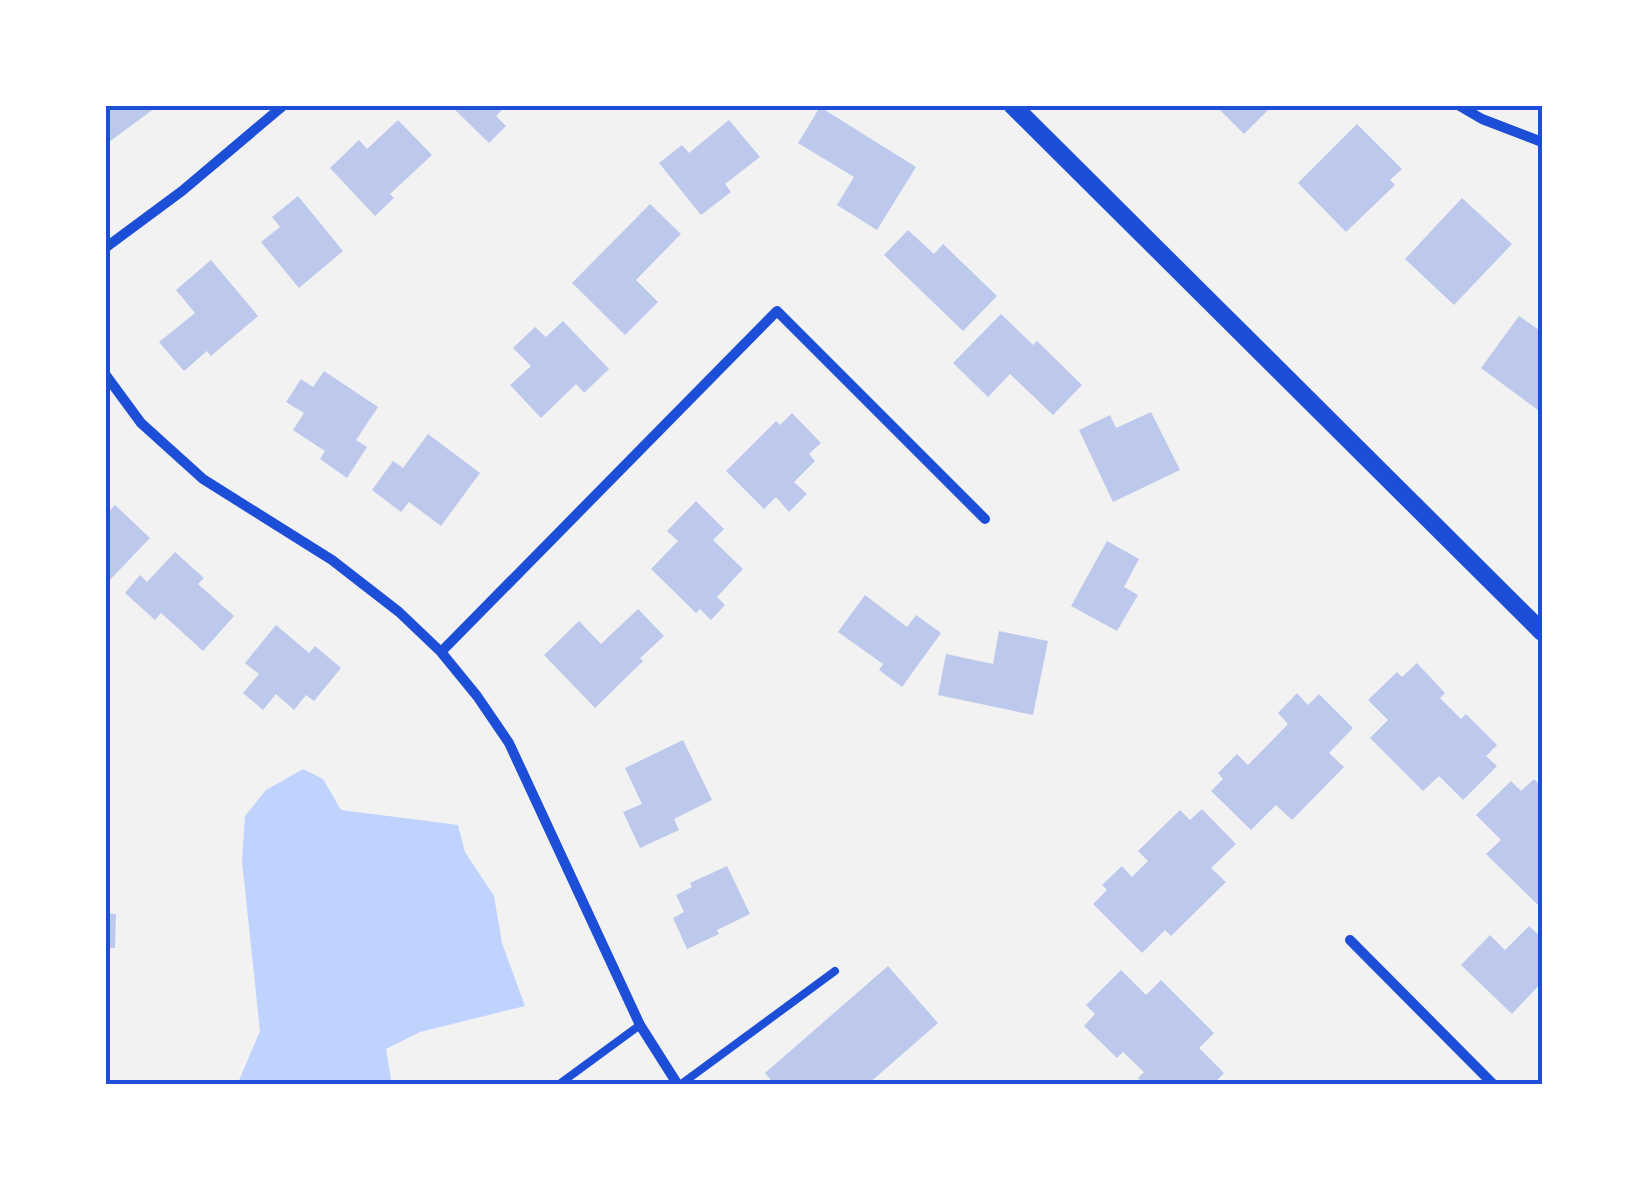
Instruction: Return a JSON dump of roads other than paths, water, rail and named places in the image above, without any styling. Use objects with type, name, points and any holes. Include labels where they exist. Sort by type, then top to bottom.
[{"type":"street","points":[[105,248],[182,191],[284,105]]},
{"type":"street","points":[[1012,105],[1542,632]]},
{"type":"street","points":[[1458,105],[1482,119],[1542,142]]},
{"type":"street","points":[[441,652],[777,311],[985,519]]},
{"type":"street","points":[[105,374],[142,423],[203,479],[332,560],[399,612],[441,652],[510,742],[640,1025],[679,1085]]},
{"type":"street","points":[[1350,940],[1494,1085]]},
{"type":"lane","points":[[679,1085],[835,971]]},
{"type":"lane","points":[[558,1085],[640,1025]]},
{"type":"water","points":[[303,769],[323,779],[341,810],[458,825],[465,852],[494,896],[502,943],[525,1006],[420,1032],[386,1049],[392,1085],[237,1085],[260,1031],[242,861],[245,816],[266,790]]}]
